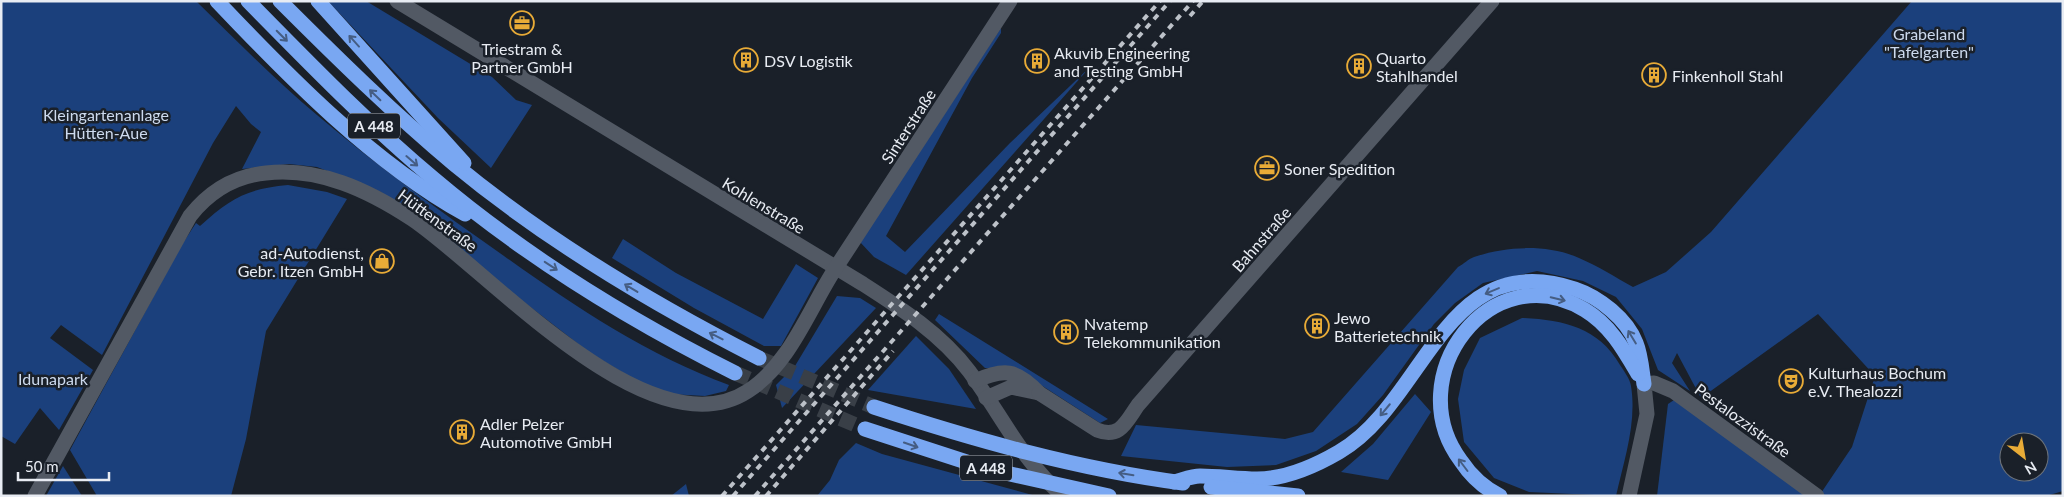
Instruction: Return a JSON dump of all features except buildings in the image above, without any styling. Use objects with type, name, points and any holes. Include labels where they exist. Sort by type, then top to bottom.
[{"type":"highway","points":[[217,1],[290,77],[379,154],[435,197],[510,239]]},
{"type":"highway","name":"A 448","points":[[248,1],[350,105],[434,180],[510,239],[618,310],[676,344],[735,374]]},
{"type":"highway","name":"A 448","points":[[280,1],[386,105],[492,194],[546,233],[633,290],[759,358]]},
{"type":"highway","points":[[318,1],[492,194]]},
{"type":"highway","points":[[1174,482],[1198,476],[1259,479],[1281,476],[1309,466],[1341,451],[1378,419],[1442,332],[1464,308],[1484,294],[1521,282],[1552,282],[1585,292],[1602,302],[1636,342],[1644,384]]},
{"type":"highway","points":[[1500,496],[1480,484],[1458,458],[1448,442],[1439,403],[1441,381],[1449,356],[1461,335],[1476,319],[1498,305],[1516,298],[1554,298],[1568,302],[1586,311],[1614,336],[1644,384]]},
{"type":"highway","name":"A 448","points":[[874,407],[994,445],[1102,470],[1174,482],[1298,496]]},
{"type":"highway","name":"A 448","points":[[865,429],[988,468],[1109,496]]},
{"type":"street","name":"Kohlenstraße","points":[[397,1],[835,269],[863,284],[918,321],[952,350],[1027,458],[1063,496]]},
{"type":"street","name":"Sinterstraße","points":[[835,269],[1010,1]]},
{"type":"street","name":"Bahnstraße","points":[[975,381],[996,372],[1004,371],[1019,378],[1097,430],[1107,434],[1115,433],[1122,428],[1138,406],[1492,1]]},
{"type":"street","name":"Hüttenstraße","points":[[35,496],[190,216],[205,199],[218,190],[251,174],[282,171],[319,175],[376,198],[413,220],[565,344],[644,391],[688,405],[726,401],[749,391],[765,377],[787,351],[835,269]]},
{"type":"street","points":[[1630,496],[1646,414],[1644,384]]},
{"type":"street","name":"Pestalozzistraße","points":[[1644,384],[1654,384],[1673,391],[1817,496]]},
{"type":"street","name":"Bahnstraße","points":[[986,398],[1011,387],[1039,393]]},
{"type":"green space","name":"Kleingartenanlage Hütten-Aue","points":[[1,1],[196,1],[301,102],[409,188],[530,275],[584,311],[669,359],[729,385],[726,391],[705,396],[669,394],[637,381],[590,353],[381,192],[317,167],[289,164],[242,169],[261,132],[251,124],[236,106],[213,143],[102,355],[61,325],[50,338],[93,370],[59,430],[40,408],[15,444],[1,436]]},
{"type":"green space","points":[[328,1],[366,1],[492,77],[516,100],[532,105],[491,168],[438,118]]},
{"type":"green space","name":"Grabeland \"Tafelgarten\"","points":[[1912,1],[2063,1],[2063,491],[2046,496],[1825,496],[1821,493],[1852,447],[1875,376],[1818,314],[1701,398],[1677,353],[1672,363],[1690,391],[1658,370],[1642,329],[1616,297],[1583,281],[1537,271],[1483,283],[1455,303],[1434,324],[1383,395],[1357,424],[1316,451],[1276,465],[1227,467],[1121,456],[1136,425],[1285,439],[1313,432],[1458,267],[1474,257],[1486,253],[1513,249],[1554,250],[1586,261],[1633,287],[1666,272],[1711,232]]},
{"type":"green space","points":[[1001,28],[1001,33],[972,78],[886,236],[905,252],[1010,143],[1090,67],[906,275],[874,257],[860,242]]},
{"type":"green space","points":[[288,185],[327,192],[347,199],[266,331],[246,439],[231,496],[97,496],[70,450],[181,246],[196,223],[200,226],[221,208],[240,196],[261,189]]},
{"type":"green space","points":[[623,239],[676,273],[763,319],[796,264],[818,278],[781,346],[764,346],[694,308],[612,258]]},
{"type":"green space","points":[[837,296],[860,298],[876,308],[782,408],[776,385],[795,366]]},
{"type":"green space","points":[[939,314],[1108,419],[1100,423],[1016,369],[985,368],[935,320]]},
{"type":"green space","points":[[1522,318],[1565,324],[1590,334],[1611,352],[1628,378],[1631,386],[1632,400],[1631,428],[1616,496],[1529,492],[1494,478],[1464,442],[1458,399],[1464,370],[1480,338]]},
{"type":"green space","points":[[916,336],[949,369],[976,409],[868,390]]},
{"type":"green space","points":[[1415,394],[1431,412],[1388,480],[1341,472],[1373,444]]},
{"type":"green space","points":[[1677,398],[1811,496],[1657,496],[1668,404]]},
{"type":"green space","points":[[856,443],[882,454],[1036,496],[817,496],[830,480],[839,460]]},
{"type":"green space","points":[[63,466],[82,496],[46,496]]},
{"type":"green space","points":[[686,484],[689,496],[671,496]]},
{"type":"tunnel","points":[[759,358],[874,407]]},
{"type":"tunnel","points":[[735,373],[865,429]]},
{"type":"railway","points":[[722,496],[1160,1]]},
{"type":"railway","points":[[733,496],[1170,1]]},
{"type":"railway","points":[[755,496],[1193,1]]},
{"type":"railway","points":[[1190,16],[1203,1]]},
{"type":"railway","points":[[766,496],[893,351]]},
{"type":"place","name":"Triestram & Partner GmbH","points":[[522,23]]},
{"type":"place","name":"DSV Logistik","points":[[746,60]]},
{"type":"place","name":"Akuvib Engineering and Testing GmbH","points":[[1037,61]]},
{"type":"place","name":"Quarto Stahlhandel","points":[[1359,66]]},
{"type":"place","name":"Finkenholl Stahl","points":[[1654,75]]},
{"type":"place","name":"Soner Spedition","points":[[1267,168]]},
{"type":"place","name":"ad-Autodienst, Gebr. Itzen GmbH","points":[[382,261]]},
{"type":"place","name":"Jewo Batterietechnik","points":[[1317,326]]},
{"type":"place","name":"Nvatemp Telekommunikation","points":[[1066,332]]},
{"type":"place","name":"Kulturhaus Bochum e.V. Thealozzi","points":[[1791,381]]},
{"type":"place","name":"Adler Pelzer Automotive GmbH","points":[[462,432]]},
{"type":"park label","name":"Idunapark","points":[[53,378]]}]
